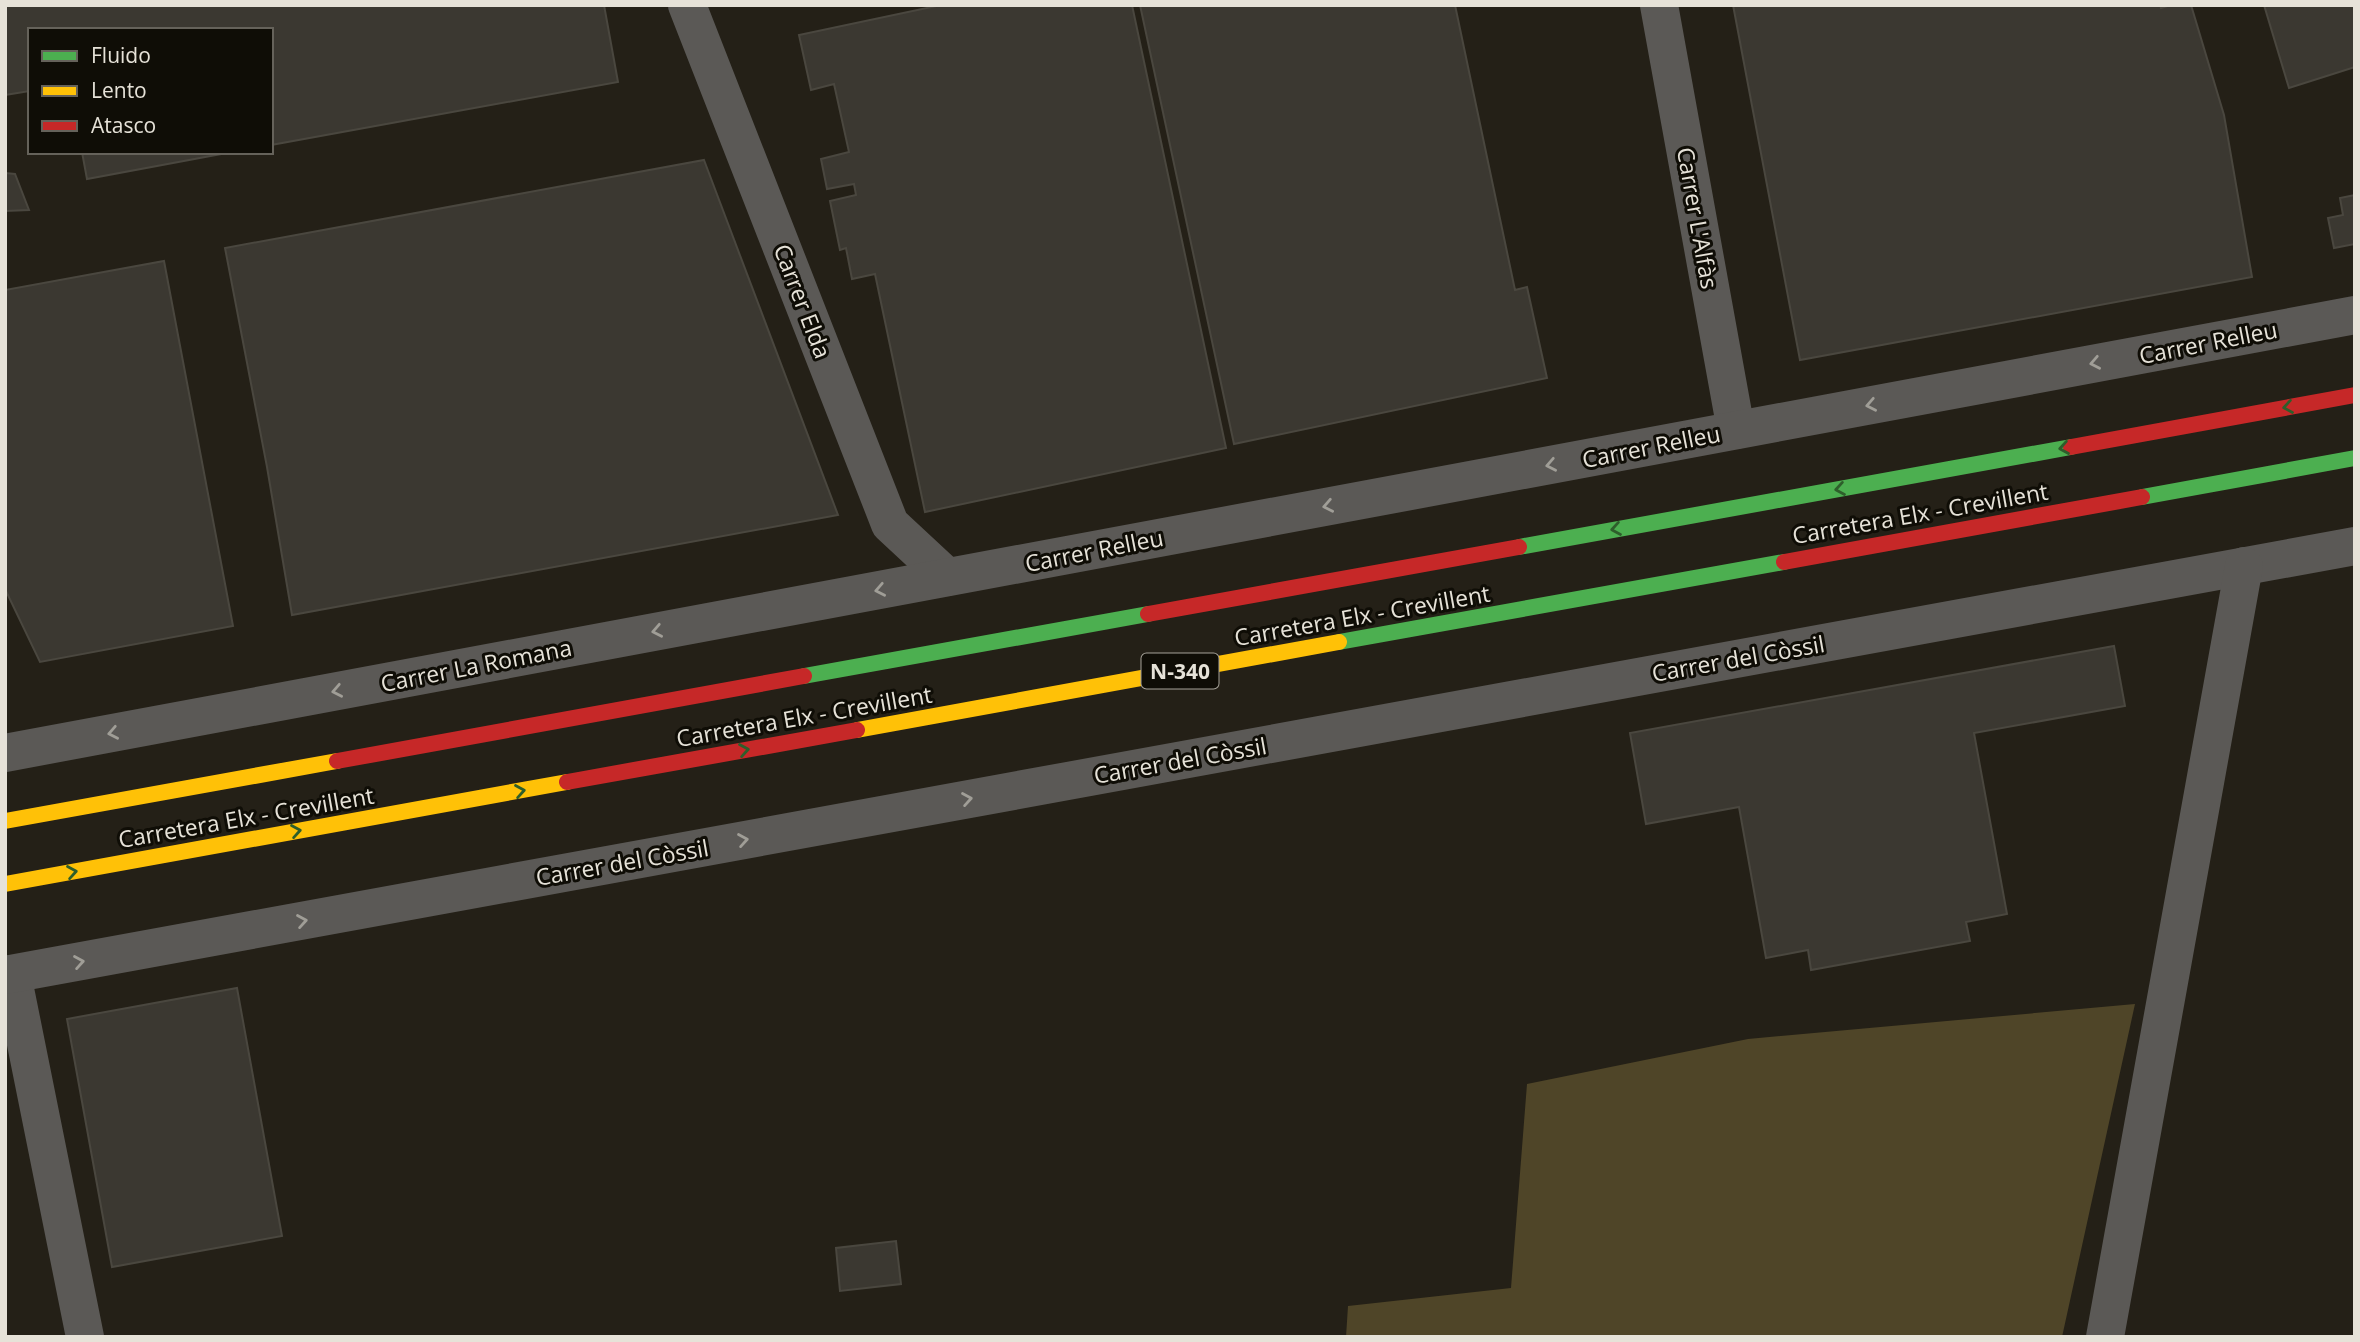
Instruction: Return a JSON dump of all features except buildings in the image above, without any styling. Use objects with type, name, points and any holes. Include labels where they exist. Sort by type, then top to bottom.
[{"type":"highway","name":"Carretera Elx - Crevillent","points":[[5,821],[2355,395]]},
{"type":"highway","name":"Carretera Elx - Crevillent","points":[[5,884],[2355,458]]},
{"type":"street","name":"Carrer Elda","points":[[687,5],[890,524],[947,577]]},
{"type":"street","name":"Carrer L'Alfàs","points":[[1659,5],[1736,430]]},
{"type":"street","name":"Carrer Relleu","points":[[947,577],[2355,315]]},
{"type":"street","name":"Carrer del Còssil","points":[[8,974],[2355,546]]},
{"type":"street","points":[[2105,1337],[2244,566]]},
{"type":"street","name":"Carrer La Romana","points":[[8,747],[947,577]]},
{"type":"street","points":[[8,974],[85,1337]]},
{"type":"shaded area","points":[[2135,1004],[2062,1337],[1346,1337],[1348,1306],[1511,1288],[1527,1084],[1748,1039]]},
{"type":"traffic: fast","points":[[1519,547],[2071,447]]},
{"type":"traffic: fast","points":[[2142,497],[2355,458]]},
{"type":"traffic: fast","points":[[1339,642],[1784,562]]},
{"type":"traffic: fast","points":[[804,676],[1148,614]]},
{"type":"traffic: slow","points":[[857,730],[1339,642]]},
{"type":"traffic: slow","points":[[5,821],[337,761]]},
{"type":"traffic: slow","points":[[5,884],[567,782]]},
{"type":"traffic: jam","points":[[2071,447],[2355,395]]},
{"type":"traffic: jam","points":[[1784,562],[2142,497]]},
{"type":"traffic: jam","points":[[1148,614],[1519,547]]},
{"type":"traffic: jam","points":[[337,761],[804,676]]},
{"type":"traffic: jam","points":[[567,782],[857,730]]}]
